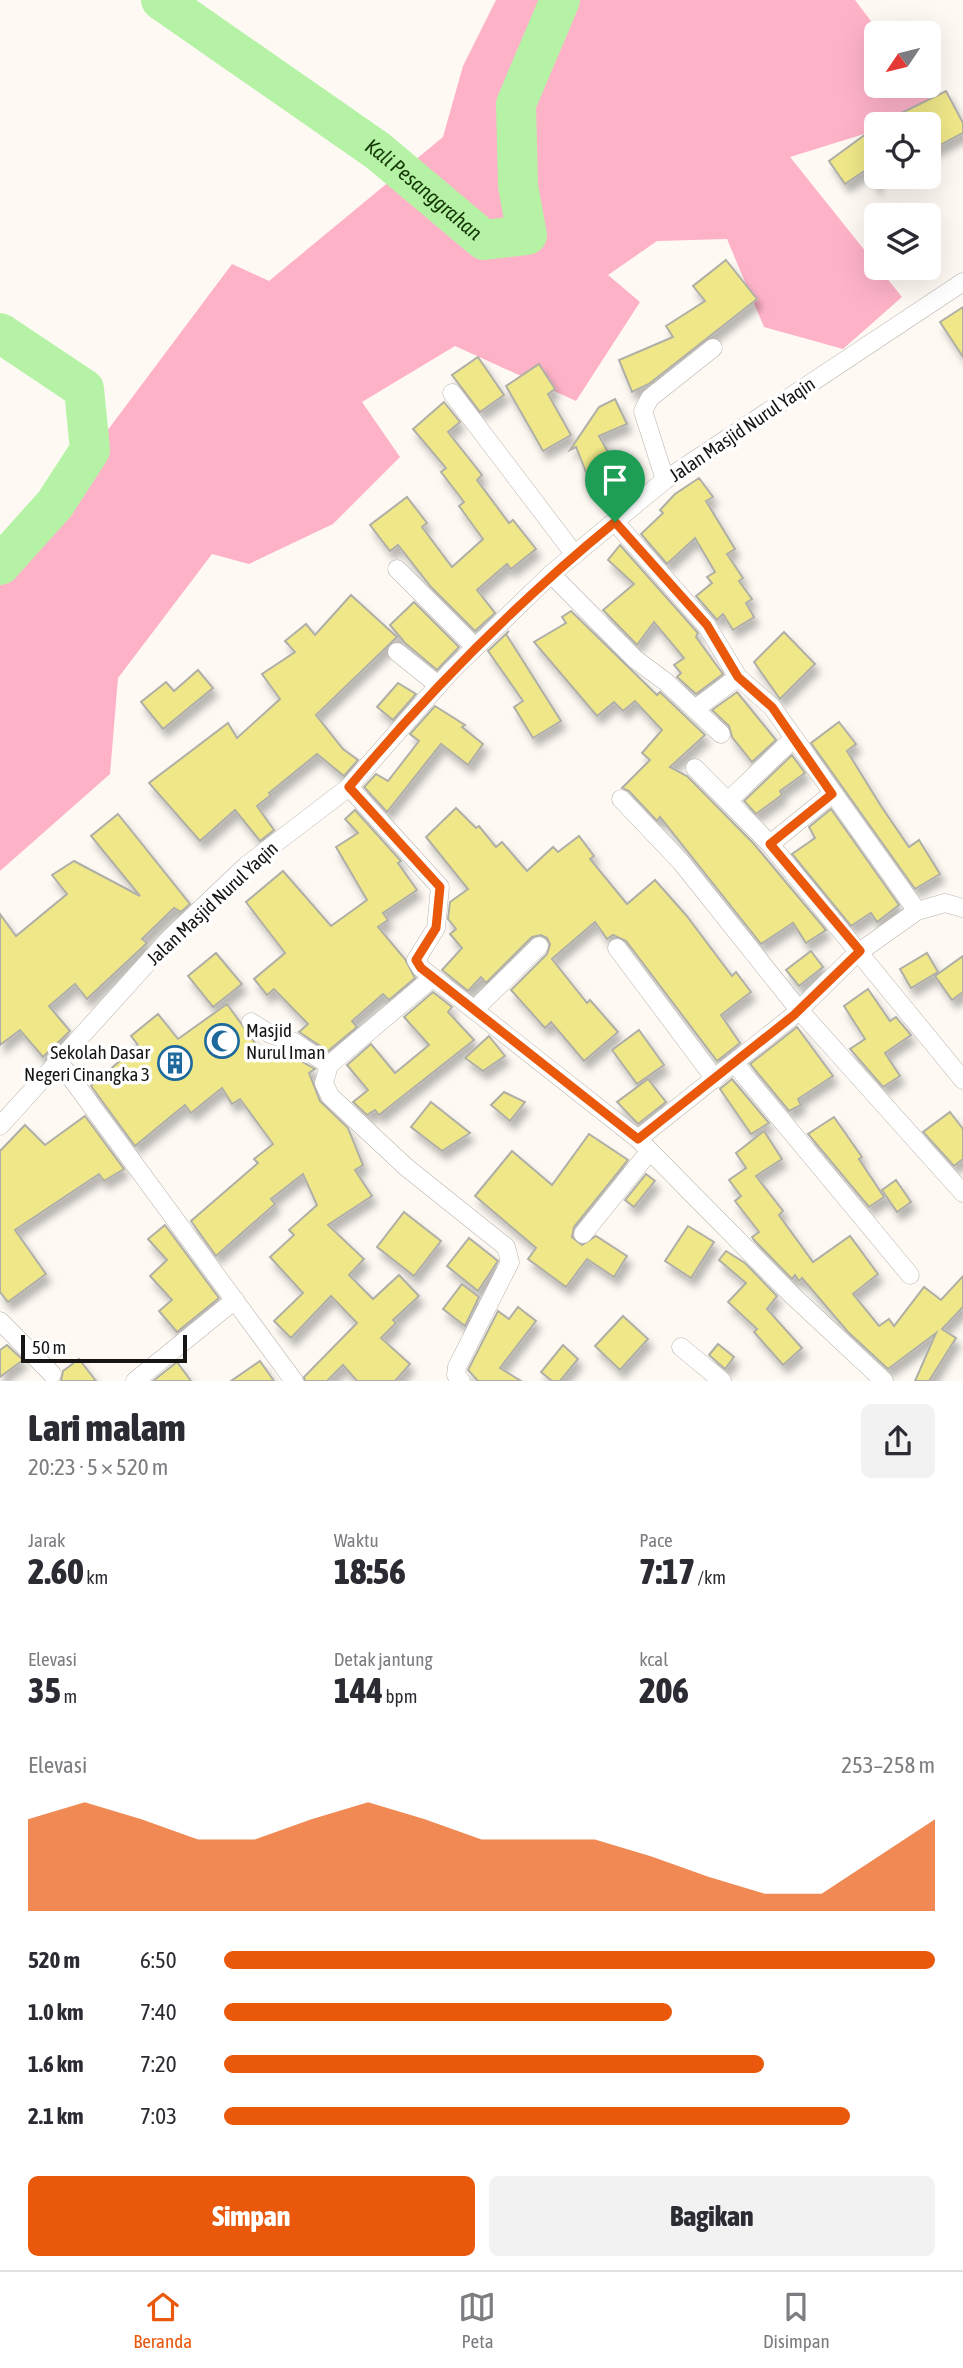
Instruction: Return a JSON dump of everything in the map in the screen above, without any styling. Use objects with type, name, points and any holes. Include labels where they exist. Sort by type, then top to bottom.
[{"type":"street","name":"Jalan Masjid Nurul Yaqin","points":[[0,1126],[60,1063],[170,938],[247,865],[349,787],[474,646],[551,574],[665,481],[962,284]]},
{"type":"street","points":[[665,481],[643,411],[650,398],[713,348]]},
{"type":"street","points":[[452,393],[575,555]]},
{"type":"street","points":[[615,522],[707,625],[738,677],[772,707],[917,911]]},
{"type":"street","points":[[397,569],[474,646]]},
{"type":"street","points":[[551,574],[635,659],[721,734]]},
{"type":"street","points":[[397,652],[438,685]]},
{"type":"street","points":[[695,709],[738,677]]},
{"type":"street","points":[[729,800],[794,738]]},
{"type":"street","points":[[695,768],[770,844],[963,1080]]},
{"type":"street","points":[[349,787],[440,887],[436,928],[416,960],[431,979],[474,1010],[644,1146],[793,1296],[884,1381]]},
{"type":"street","points":[[770,844],[832,794]]},
{"type":"street","points":[[621,799],[681,863],[799,1010],[963,1193]]},
{"type":"street","points":[[583,1234],[644,1146],[715,1079],[799,1010],[860,951],[917,911],[945,903],[963,908]]},
{"type":"street","points":[[474,1010],[539,946]]},
{"type":"street","points":[[617,948],[715,1079]]},
{"type":"street","points":[[431,979],[329,1065],[324,1083],[330,1096],[406,1167],[506,1247],[510,1262],[500,1277],[457,1367],[456,1376],[461,1381]]},
{"type":"street","points":[[251,1022],[270,1034],[294,1042],[329,1065]]},
{"type":"street","points":[[60,1063],[294,1381]]},
{"type":"street","points":[[735,1064],[910,1275]]},
{"type":"street","points":[[135,1381],[235,1300]]},
{"type":"street","points":[[0,1321],[52,1374]]},
{"type":"street","points":[[681,1347],[722,1381]]},
{"type":"shaded area","points":[[496,0],[855,0],[871,21],[864,21],[864,98],[928,98],[938,111],[864,112],[864,134],[790,157],[864,250],[864,280],[888,280],[902,297],[843,349],[764,327],[727,239],[657,241],[608,275],[640,302],[576,401],[455,346],[362,402],[400,457],[333,524],[249,564],[212,554],[118,678],[110,774],[0,871],[0,574],[232,264],[269,281],[443,137],[463,66]]},
{"type":"building","points":[[946,91],[963,123],[963,133],[941,145],[941,112],[903,112],[932,98],[942,98],[942,93]]},
{"type":"building","points":[[864,135],[864,171],[845,184],[829,161]]},
{"type":"building","points":[[726,260],[757,299],[649,384],[632,392],[619,360],[673,337],[666,326],[705,301],[693,286]]},
{"type":"building","points":[[963,307],[963,357],[940,322]]},
{"type":"building","points":[[478,357],[504,395],[480,412],[452,375]]},
{"type":"building","points":[[539,364],[555,389],[548,394],[571,435],[543,451],[506,386]]},
{"type":"building","points":[[615,399],[627,424],[599,436],[609,454],[604,456],[632,488],[614,503],[586,472],[576,447],[570,450],[599,407]]},
{"type":"building","points":[[444,402],[460,422],[448,432],[482,475],[477,480],[509,523],[513,520],[536,549],[511,569],[507,564],[477,590],[495,613],[475,631],[431,587],[398,545],[390,551],[370,525],[407,497],[427,523],[422,527],[452,567],[483,539],[459,506],[464,502],[441,472],[446,468],[413,429]]},
{"type":"building","points":[[699,478],[713,497],[706,501],[735,549],[727,554],[743,578],[739,581],[752,599],[746,603],[754,617],[733,630],[723,614],[717,620],[696,596],[712,583],[707,577],[715,572],[695,538],[667,564],[641,534],[663,513],[660,510],[675,494]]},
{"type":"building","points":[[620,545],[698,633],[696,637],[723,674],[696,694],[677,677],[681,673],[674,665],[684,658],[654,622],[637,645],[603,610],[634,584],[608,560]]},
{"type":"building","points":[[351,595],[397,637],[316,715],[343,749],[358,760],[344,776],[317,754],[269,793],[271,795],[257,806],[274,830],[260,841],[235,810],[200,841],[149,783],[228,723],[237,738],[280,699],[262,674],[295,652],[285,641],[306,624],[315,635]]},
{"type":"building","points":[[414,602],[459,647],[437,670],[405,643],[390,625]]},
{"type":"building","points":[[571,611],[657,695],[660,692],[705,735],[670,767],[687,776],[754,844],[826,930],[806,943],[793,923],[761,944],[660,817],[657,821],[629,791],[622,788],[650,760],[642,753],[662,730],[635,701],[623,711],[614,702],[597,716],[534,642],[566,623],[562,617]]},
{"type":"building","points":[[509,631],[506,634],[561,721],[533,738],[514,707],[523,701],[488,651]]},
{"type":"building","points":[[784,632],[815,664],[780,699],[754,662]]},
{"type":"building","points":[[198,670],[213,688],[163,729],[141,702],[166,682],[174,691]]},
{"type":"building","points":[[398,683],[416,694],[393,720],[377,707]]},
{"type":"building","points":[[737,692],[776,740],[752,762],[732,737],[729,726],[712,710]]},
{"type":"building","points":[[435,706],[465,725],[462,727],[483,744],[468,765],[441,744],[387,812],[364,787],[376,774],[388,781],[419,741],[410,734]]},
{"type":"building","points":[[839,722],[856,744],[847,751],[881,806],[909,847],[919,840],[940,874],[915,889],[811,743]]},
{"type":"building","points":[[792,755],[805,773],[780,791],[782,795],[756,814],[744,801]]},
{"type":"building","points":[[456,808],[476,828],[479,826],[496,847],[502,842],[527,871],[553,847],[558,852],[579,836],[594,856],[590,859],[627,904],[655,880],[686,915],[732,976],[736,972],[751,992],[721,1015],[740,1043],[717,1061],[626,941],[613,935],[607,939],[595,922],[552,959],[587,1003],[590,1000],[618,1032],[584,1061],[551,1022],[545,1028],[511,990],[547,954],[550,944],[547,938],[541,935],[532,937],[486,983],[481,977],[468,991],[442,970],[462,948],[450,934],[456,929],[448,919],[450,902],[468,889],[426,837]]},
{"type":"building","points":[[831,809],[899,905],[877,922],[871,913],[851,926],[792,854],[815,838],[809,827]]},
{"type":"building","points":[[355,810],[401,861],[398,863],[417,890],[383,913],[388,920],[378,927],[405,959],[415,978],[389,1000],[383,994],[352,1021],[357,1027],[328,1051],[299,1032],[308,1024],[274,989],[267,995],[254,979],[285,953],[246,902],[283,871],[331,926],[367,900],[336,847],[358,833],[345,819]]},
{"type":"building","points":[[118,814],[190,904],[181,912],[174,908],[142,939],[147,943],[87,999],[75,984],[49,1006],[70,1031],[43,1057],[20,1030],[0,1045],[0,914],[16,936],[67,894],[52,875],[74,861],[140,896],[91,836]]},
{"type":"building","points":[[811,951],[823,967],[799,986],[786,970]]},
{"type":"building","points":[[216,953],[242,984],[213,1007],[188,976]]},
{"type":"building","points":[[927,953],[938,972],[911,988],[900,969]]},
{"type":"building","points":[[963,956],[963,992],[952,1000],[935,976]]},
{"type":"building","points":[[868,989],[890,1021],[896,1017],[911,1035],[885,1053],[900,1076],[883,1087],[850,1049],[865,1039],[844,1006]]},
{"type":"building","points":[[433,992],[452,1007],[448,1012],[474,1040],[379,1115],[375,1110],[367,1115],[353,1102],[368,1090],[347,1065],[371,1044],[395,1073],[429,1045],[404,1017]]},
{"type":"building","points":[[227,1004],[266,1058],[278,1048],[315,1069],[309,1073],[320,1101],[348,1128],[363,1165],[355,1170],[372,1196],[328,1225],[364,1259],[349,1275],[373,1299],[399,1275],[419,1296],[393,1320],[396,1323],[381,1338],[410,1364],[395,1381],[357,1381],[343,1365],[327,1381],[305,1381],[304,1377],[357,1323],[331,1296],[291,1338],[274,1321],[303,1293],[270,1257],[294,1235],[289,1230],[317,1205],[303,1174],[271,1199],[275,1204],[216,1256],[191,1221],[258,1163],[254,1159],[273,1144],[240,1099],[232,1104],[222,1088],[191,1113],[185,1105],[135,1146],[91,1086],[138,1045],[131,1036],[158,1014],[178,1039]]},
{"type":"building","points":[[797,1027],[833,1076],[798,1099],[801,1105],[789,1111],[750,1064]]},
{"type":"building","points":[[639,1030],[664,1065],[637,1084],[612,1050]]},
{"type":"building","points":[[489,1036],[505,1056],[483,1071],[465,1058]]},
{"type":"building","points":[[648,1079],[666,1102],[638,1124],[617,1102]]},
{"type":"building","points":[[732,1079],[769,1123],[751,1134],[720,1089]]},
{"type":"building","points":[[504,1092],[525,1102],[510,1121],[491,1105]]},
{"type":"building","points":[[431,1102],[470,1133],[442,1151],[411,1127]]},
{"type":"building","points":[[950,1112],[963,1129],[963,1159],[954,1166],[923,1132]]},
{"type":"building","points":[[85,1116],[124,1169],[104,1181],[99,1174],[15,1230],[46,1274],[8,1302],[0,1292],[0,1151],[25,1125],[45,1145]]},
{"type":"building","points":[[834,1117],[862,1157],[859,1159],[884,1197],[869,1207],[808,1134]]},
{"type":"building","points":[[764,1131],[782,1159],[756,1176],[783,1211],[779,1215],[813,1262],[850,1236],[878,1274],[853,1294],[879,1326],[889,1319],[894,1326],[924,1287],[941,1300],[963,1276],[963,1307],[942,1329],[956,1338],[929,1381],[915,1381],[936,1333],[888,1369],[848,1332],[802,1278],[799,1281],[795,1275],[792,1279],[752,1237],[759,1232],[735,1201],[741,1196],[729,1180],[746,1168],[736,1153]]},
{"type":"building","points":[[589,1134],[628,1160],[574,1227],[572,1237],[582,1245],[596,1236],[627,1256],[614,1277],[587,1259],[566,1287],[528,1259],[536,1248],[475,1196],[512,1151],[552,1185]]},
{"type":"building","points":[[646,1174],[655,1181],[634,1207],[625,1200]]},
{"type":"building","points":[[896,1180],[911,1202],[897,1212],[882,1190]]},
{"type":"building","points":[[404,1212],[441,1241],[414,1276],[377,1247]]},
{"type":"building","points":[[165,1225],[219,1298],[177,1332],[159,1311],[172,1300],[150,1276],[167,1260],[148,1239]]},
{"type":"building","points":[[688,1226],[714,1242],[691,1278],[665,1261]]},
{"type":"building","points":[[469,1238],[498,1261],[478,1291],[447,1266]]},
{"type":"building","points":[[726,1251],[745,1263],[777,1296],[767,1309],[802,1348],[783,1365],[754,1332],[757,1329],[728,1302],[746,1283],[719,1260]]},
{"type":"building","points":[[462,1284],[479,1297],[465,1326],[443,1309]]},
{"type":"building","points":[[518,1307],[536,1321],[500,1368],[521,1381],[478,1381],[468,1370],[498,1311],[509,1319]]},
{"type":"building","points":[[623,1316],[648,1339],[620,1370],[595,1346]]},
{"type":"building","points":[[718,1344],[734,1357],[725,1369],[709,1355]]},
{"type":"building","points":[[7,1345],[23,1360],[0,1377],[0,1350]]},
{"type":"building","points":[[563,1345],[578,1359],[560,1381],[552,1381],[541,1372]]},
{"type":"building","points":[[79,1359],[96,1381],[61,1381],[63,1371]]},
{"type":"building","points":[[260,1361],[274,1381],[231,1381]]},
{"type":"building","points":[[177,1362],[191,1381],[153,1381]]},
{"type":"waterway","name":"Kali Pesanggrahan","points":[[161,0],[378,151],[484,240],[527,235],[518,186],[516,104],[560,0]]},
{"type":"waterway","name":"Kali Pesanggrahan","points":[[0,333],[84,389],[90,450],[55,504],[0,565]]},
{"type":"place","name":"Masjid Nurul Iman","points":[[222,1041]]},
{"type":"place","name":"Sekolah Dasar Negeri Cinangka 3","points":[[175,1063]]},
{"type":"route","points":[[615,522],[707,625],[738,677],[772,707],[832,794],[770,844],[860,951],[794,1015],[638,1139],[510,1035],[431,979],[421,968],[416,960],[436,928],[440,910],[440,887],[433,876],[349,787],[474,646],[551,574],[615,522]]}]
